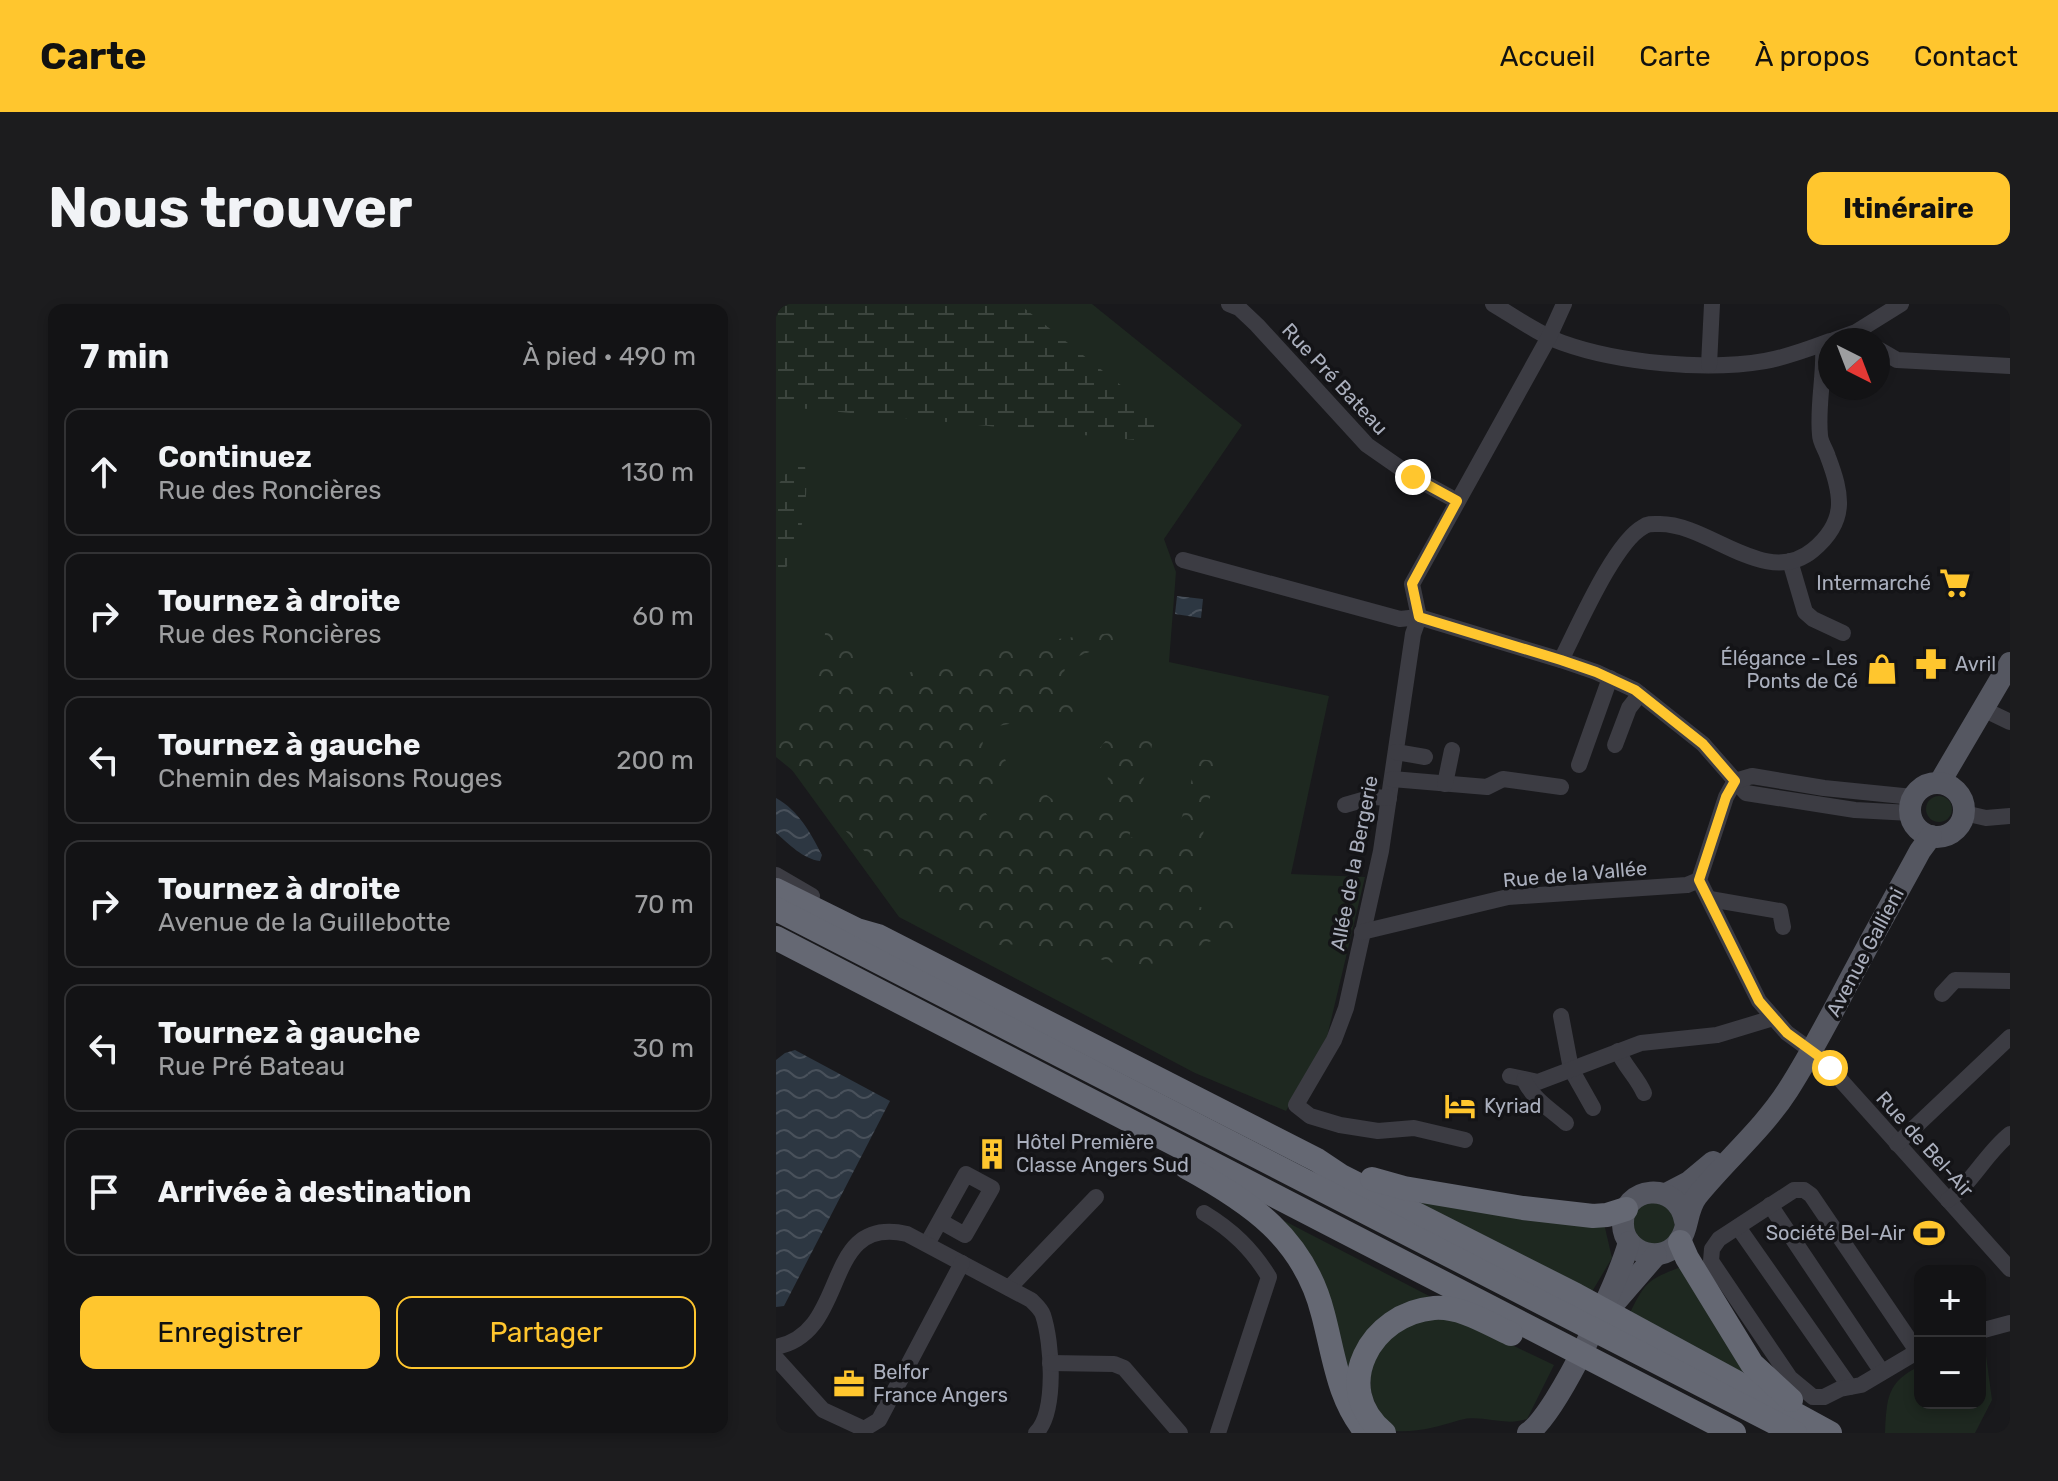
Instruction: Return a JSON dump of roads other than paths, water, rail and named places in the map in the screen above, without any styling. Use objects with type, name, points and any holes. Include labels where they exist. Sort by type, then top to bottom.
[{"type":"highway","points":[[776,890],[857,930],[878,936],[1317,1160],[1341,1176],[1690,1355],[1830,1433]]},
{"type":"highway","points":[[776,909],[1795,1433]]},
{"type":"highway","points":[[776,938],[1734,1433]]},
{"type":"highway","points":[[1026,1069],[1134,1138],[1239,1198],[1269,1221],[1294,1248],[1308,1272],[1323,1313],[1344,1397],[1356,1421],[1367,1433]]},
{"type":"highway","points":[[1317,1160],[1404,1188],[1523,1208],[1593,1216],[1626,1209]]},
{"type":"highway","points":[[1682,1231],[1687,1258],[1752,1364],[1791,1401],[1839,1433]]},
{"type":"highway","points":[[1384,1433],[1372,1423],[1360,1403],[1361,1359],[1382,1331],[1398,1319],[1419,1311],[1454,1309],[1536,1345],[1636,1382]]},
{"type":"main road","points":[[1996,715],[2010,663]]},
{"type":"main road","points":[[1949,786],[2010,688]]},
{"type":"main road","points":[[1925,785],[1949,786],[1962,797],[1964,813],[1962,822],[1949,834],[1918,819],[1925,785]]},
{"type":"main road","name":"Avenue Gallieni","points":[[1682,1231],[1691,1204],[1787,1092],[1920,851],[1918,819]]},
{"type":"main road","name":"Avenue Gallieni","points":[[1626,1209],[1641,1195],[1653,1192],[1666,1194],[1708,1167],[1737,1139],[1808,1049]]},
{"type":"main road","points":[[1614,1297],[1656,1255],[1669,1251],[1682,1231],[1680,1206],[1666,1194]]},
{"type":"main road","points":[[1626,1209],[1623,1226],[1629,1242],[1641,1252],[1656,1255]]},
{"type":"main road","points":[[1550,1433],[1564,1395],[1614,1297],[1629,1242]]},
{"type":"main road","points":[[1528,1433],[1564,1395]]},
{"type":"street","name":"Rue Pré Bateau","points":[[1229,304],[1239,308],[1257,325],[1367,445],[1400,469],[1457,501]]},
{"type":"street","points":[[1493,304],[1549,337],[1599,353],[1668,363],[1709,365],[1761,361],[1818,346]]},
{"type":"street","name":"Allée de la Bergerie","points":[[1465,1140],[1414,1128],[1378,1131],[1340,1125],[1310,1116],[1296,1105],[1334,1040],[1346,1008],[1381,851],[1413,634],[1419,617],[1412,584],[1549,337],[1564,304]]},
{"type":"street","points":[[1709,365],[1712,304]]},
{"type":"street","points":[[1872,312],[1901,304]]},
{"type":"street","points":[[1890,356],[1897,360],[2010,366]]},
{"type":"street","points":[[1561,660],[1623,543],[1645,524],[1675,524],[1769,563],[1790,561],[1810,553],[1824,541],[1839,509],[1840,490],[1820,438],[1824,400]]},
{"type":"street","points":[[1183,560],[1400,619],[1419,617],[1610,678],[1640,694],[1703,744],[1735,781]]},
{"type":"street","points":[[1790,561],[1805,612],[1843,633]]},
{"type":"street","points":[[1579,765],[1610,678]]},
{"type":"street","points":[[1615,745],[1629,708],[1640,694]]},
{"type":"street","points":[[1445,784],[1452,750]]},
{"type":"street","points":[[1396,752],[1425,757]]},
{"type":"street","points":[[1699,880],[1726,797],[1735,781],[1752,776],[1824,788],[1918,819]]},
{"type":"street","points":[[1392,779],[1487,787],[1503,779],[1561,787]]},
{"type":"street","points":[[1345,805],[1373,797],[1389,798]]},
{"type":"street","points":[[1964,813],[1986,818],[2010,816]]},
{"type":"street","points":[[776,875],[862,922],[878,936]]},
{"type":"street","name":"Rue de Bel-Air","points":[[1699,880],[1759,1001],[1787,1033],[1830,1068],[2010,1269]]},
{"type":"street","name":"Rue de la Vallée","points":[[1362,932],[1508,897],[1687,885],[1699,880]]},
{"type":"street","points":[[1710,899],[1780,911],[1783,927]]},
{"type":"street","points":[[1942,994],[1955,980],[2010,981]]},
{"type":"street","points":[[1561,1016],[1571,1069],[1593,1108]]},
{"type":"street","points":[[1566,1123],[1544,1107],[1517,1078],[1538,1082],[1641,1043],[1717,1035],[1773,1018]]},
{"type":"street","points":[[1897,1144],[2010,1037]]},
{"type":"street","points":[[1618,1051],[1644,1093]]},
{"type":"street","points":[[1948,1200],[1960,1191],[1983,1161],[2010,1134]]},
{"type":"street","points":[[1914,1345],[1811,1195],[1804,1190],[1794,1190],[1770,1205],[1719,1239],[1712,1249],[1711,1261],[1738,1305],[1800,1388],[1813,1397],[1824,1397],[1840,1389],[1861,1385],[1914,1353]]},
{"type":"street","points":[[1009,1288],[1096,1197]]},
{"type":"street","points":[[1770,1205],[1882,1372]]},
{"type":"street","points":[[1204,1213],[1225,1225],[1254,1253],[1269,1277],[1218,1433]]},
{"type":"street","points":[[927,1244],[940,1221]]},
{"type":"street","points":[[1738,1227],[1850,1387]]},
{"type":"street","points":[[776,1347],[791,1344],[814,1325],[852,1250],[868,1234],[888,1230],[907,1234],[1031,1300],[1042,1312],[1050,1363],[1048,1414],[1036,1433]]},
{"type":"street","points":[[776,1358],[823,1410],[864,1429],[879,1420],[962,1263]]},
{"type":"street","points":[[1986,1329],[2010,1323]]},
{"type":"street","points":[[1050,1363],[1114,1364],[1124,1368],[1180,1433]]},
{"type":"water","points":[[1177,596],[1203,599],[1201,618],[1175,614]]},
{"type":"water","points":[[776,798],[803,823],[822,855],[820,861],[802,854],[776,833]]},
{"type":"water","points":[[795,1050],[890,1101],[784,1306],[776,1307],[776,1060]]},
{"type":"place","name":"Intermarché","points":[[1955,583]]},
{"type":"place","name":"Avril","points":[[1931,664]]},
{"type":"place","name":"Élégance - Les Ponts de Cé","points":[[1882,669]]},
{"type":"place","name":"Kyriad","points":[[1460,1106]]},
{"type":"place","name":"Hôtel Première Classe Angers Sud","points":[[992,1154]]},
{"type":"place","name":"Société Bel-Air","points":[[1929,1233]]},
{"type":"place","name":"Belfor France Angers","points":[[849,1384]]}]
